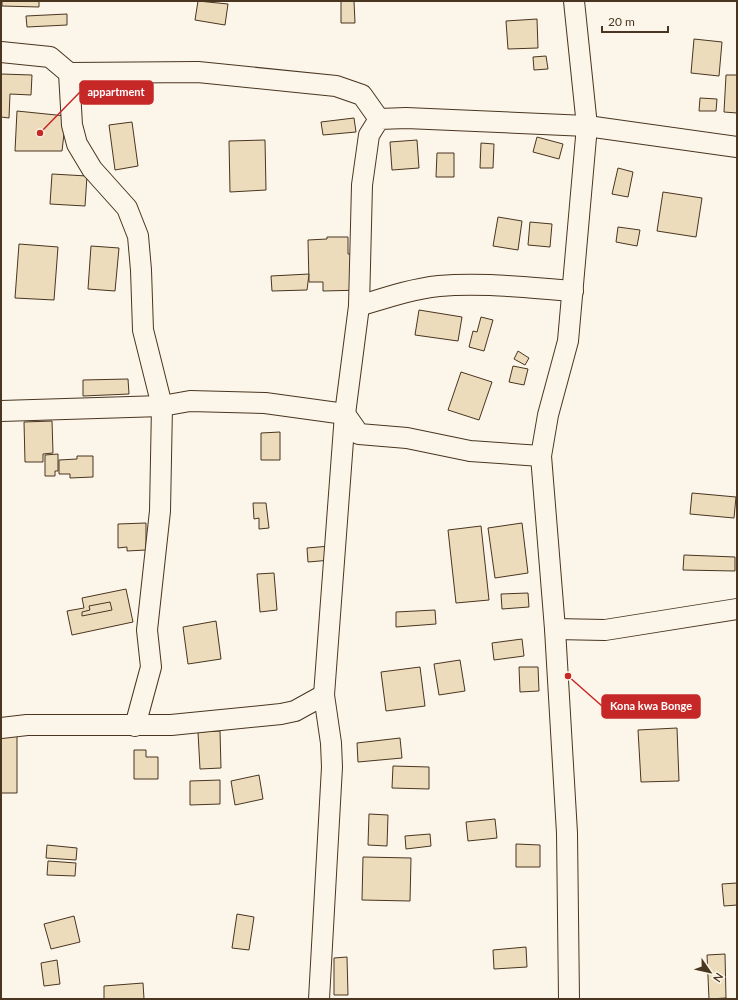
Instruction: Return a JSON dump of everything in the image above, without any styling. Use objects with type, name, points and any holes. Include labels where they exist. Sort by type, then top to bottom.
[{"type":"street","points":[[569,999],[567,832],[555,629],[541,456],[548,415],[568,341],[587,126],[574,1]]},
{"type":"street","points":[[1,52],[50,57],[69,73],[198,72],[336,86],[362,95],[379,119]]},
{"type":"street","points":[[69,73],[72,125],[77,144],[92,169],[127,208],[138,236],[143,330],[162,406],[160,512],[147,630],[151,667],[135,726]]},
{"type":"street","points":[[379,119],[406,118],[587,126],[737,147]]},
{"type":"street","points":[[319,999],[332,767],[331,743],[324,695],[345,414],[359,306],[362,185],[364,164],[368,136],[379,119]]},
{"type":"street","points":[[359,306],[400,293],[438,286],[472,284],[573,291]]},
{"type":"street","points":[[1,411],[162,406],[190,401],[265,403],[345,414],[360,434],[407,438],[470,451],[541,456]]},
{"type":"street","points":[[555,629],[605,630],[737,609]]},
{"type":"street","points":[[1,728],[27,726],[171,725],[281,714],[295,711],[324,695]]},
{"type":"building","points":[[2,1],[39,1],[39,7],[2,6]]},
{"type":"building","points":[[198,1],[228,4],[225,25],[195,20]]},
{"type":"building","points":[[341,1],[354,1],[355,23],[341,23]]},
{"type":"building","points":[[67,14],[67,25],[27,27],[26,16]]},
{"type":"building","points":[[537,19],[538,48],[508,49],[506,21]]},
{"type":"building","points":[[694,39],[722,42],[719,76],[691,73]]},
{"type":"building","points":[[546,56],[548,69],[534,70],[533,57]]},
{"type":"building","points":[[1,74],[32,75],[31,95],[10,94],[9,118],[1,117]]},
{"type":"building","points":[[726,75],[737,75],[737,113],[724,112]]},
{"type":"building","points":[[700,98],[717,99],[716,111],[699,111]]},
{"type":"building","points":[[17,111],[66,116],[62,151],[15,151]]},
{"type":"building","points":[[354,118],[356,132],[323,135],[321,122]]},
{"type":"building","points":[[132,122],[138,166],[115,170],[109,125]]},
{"type":"building","points":[[537,137],[563,144],[559,159],[533,152]]},
{"type":"building","points":[[265,140],[266,190],[230,192],[229,141]]},
{"type":"building","points":[[417,140],[419,168],[392,170],[390,142]]},
{"type":"building","points":[[481,143],[494,144],[493,168],[480,168]]},
{"type":"building","points":[[437,153],[454,153],[454,177],[436,177]]},
{"type":"building","points":[[618,168],[633,172],[628,197],[612,194]]},
{"type":"building","points":[[52,174],[87,176],[85,206],[50,204]]},
{"type":"building","points":[[663,192],[702,198],[696,237],[657,231]]},
{"type":"building","points":[[498,217],[522,221],[518,250],[493,246]]},
{"type":"building","points":[[530,222],[552,224],[550,247],[528,245]]},
{"type":"building","points":[[618,227],[640,230],[637,246],[616,242]]},
{"type":"building","points":[[327,237],[348,237],[348,254],[351,254],[364,290],[323,291],[323,282],[309,282],[308,240],[327,239]]},
{"type":"building","points":[[19,244],[58,247],[54,300],[15,298]]},
{"type":"building","points":[[91,246],[119,248],[115,291],[88,289]]},
{"type":"building","points":[[309,274],[307,290],[272,291],[271,276]]},
{"type":"building","points":[[419,310],[462,317],[458,341],[415,335]]},
{"type":"building","points":[[481,317],[493,320],[484,351],[469,347],[473,331],[477,332]]},
{"type":"building","points":[[518,351],[529,358],[525,365],[514,359]]},
{"type":"building","points":[[513,366],[528,369],[524,385],[509,382]]},
{"type":"building","points":[[461,372],[492,382],[479,420],[448,410]]},
{"type":"building","points":[[128,379],[129,394],[83,396],[83,380]]},
{"type":"building","points":[[52,421],[53,453],[43,454],[43,462],[25,462],[24,422]]},
{"type":"building","points":[[280,432],[280,460],[261,460],[261,433]]},
{"type":"building","points":[[58,454],[58,471],[55,471],[55,476],[45,476],[45,455]]},
{"type":"building","points":[[77,456],[93,456],[93,477],[70,478],[70,474],[59,474],[59,460],[77,459]]},
{"type":"building","points":[[692,493],[736,497],[734,518],[690,514]]},
{"type":"building","points":[[253,503],[266,503],[269,528],[259,529],[259,518],[254,519]]},
{"type":"building","points":[[146,523],[146,550],[127,551],[127,547],[118,548],[118,524]]},
{"type":"building","points":[[522,523],[528,573],[495,578],[488,528]]},
{"type":"building","points":[[481,526],[489,600],[456,603],[448,530]]},
{"type":"building","points":[[330,546],[331,560],[308,562],[307,548]]},
{"type":"building","points":[[684,555],[735,557],[735,571],[683,570]]},
{"type":"building","points":[[274,573],[277,610],[260,612],[257,574]]},
{"type":"building","points":[[126,589],[133,622],[72,635],[67,611],[84,608],[82,598]]},
{"type":"building","points":[[528,593],[529,607],[502,609],[501,594]]},
{"type":"building","points":[[110,602],[112,610],[82,616],[82,612],[90,610],[89,606]]},
{"type":"building","points":[[435,610],[436,624],[396,627],[396,612]]},
{"type":"building","points":[[216,621],[221,659],[188,664],[183,627]]},
{"type":"building","points":[[522,639],[524,656],[494,660],[492,643]]},
{"type":"building","points":[[460,660],[465,691],[439,695],[434,664]]},
{"type":"building","points":[[420,667],[425,706],[386,711],[381,672]]},
{"type":"building","points":[[519,667],[538,667],[539,691],[520,692]]},
{"type":"building","points":[[677,728],[679,781],[641,782],[638,730]]},
{"type":"building","points":[[220,731],[221,768],[200,769],[198,732]]},
{"type":"building","points":[[17,736],[17,793],[1,793],[1,737]]},
{"type":"building","points":[[400,738],[402,758],[358,762],[357,743]]},
{"type":"building","points":[[134,750],[146,750],[146,757],[158,757],[158,779],[134,779]]},
{"type":"building","points":[[393,766],[429,767],[429,789],[392,788]]},
{"type":"building","points":[[259,775],[263,799],[235,805],[231,781]]},
{"type":"building","points":[[220,780],[220,804],[190,805],[190,781]]},
{"type":"building","points":[[369,814],[388,815],[387,846],[368,845]]},
{"type":"building","points":[[495,819],[497,838],[468,841],[466,822]]},
{"type":"building","points":[[430,834],[431,846],[406,849],[405,836]]},
{"type":"building","points":[[516,844],[540,845],[540,867],[516,867]]},
{"type":"building","points":[[47,845],[77,848],[76,860],[46,858]]},
{"type":"building","points":[[363,857],[411,858],[410,901],[362,900]]},
{"type":"building","points":[[48,861],[76,863],[75,876],[47,875]]},
{"type":"building","points":[[737,883],[737,905],[724,906],[722,884]]},
{"type":"building","points":[[237,914],[254,917],[249,950],[232,948]]},
{"type":"building","points":[[74,916],[80,942],[51,949],[44,924]]},
{"type":"building","points":[[526,947],[527,967],[494,969],[493,950]]},
{"type":"building","points":[[725,954],[726,998],[709,999],[707,955]]},
{"type":"building","points":[[347,957],[348,995],[334,995],[334,958]]},
{"type":"building","points":[[57,960],[60,984],[44,986],[41,963]]},
{"type":"building","points":[[143,983],[144,999],[104,999],[104,986]]},
{"type":"place","name":"appartment","points":[[40,133]]},
{"type":"place","name":"Kona kwa Bonge","points":[[568,676]]}]
